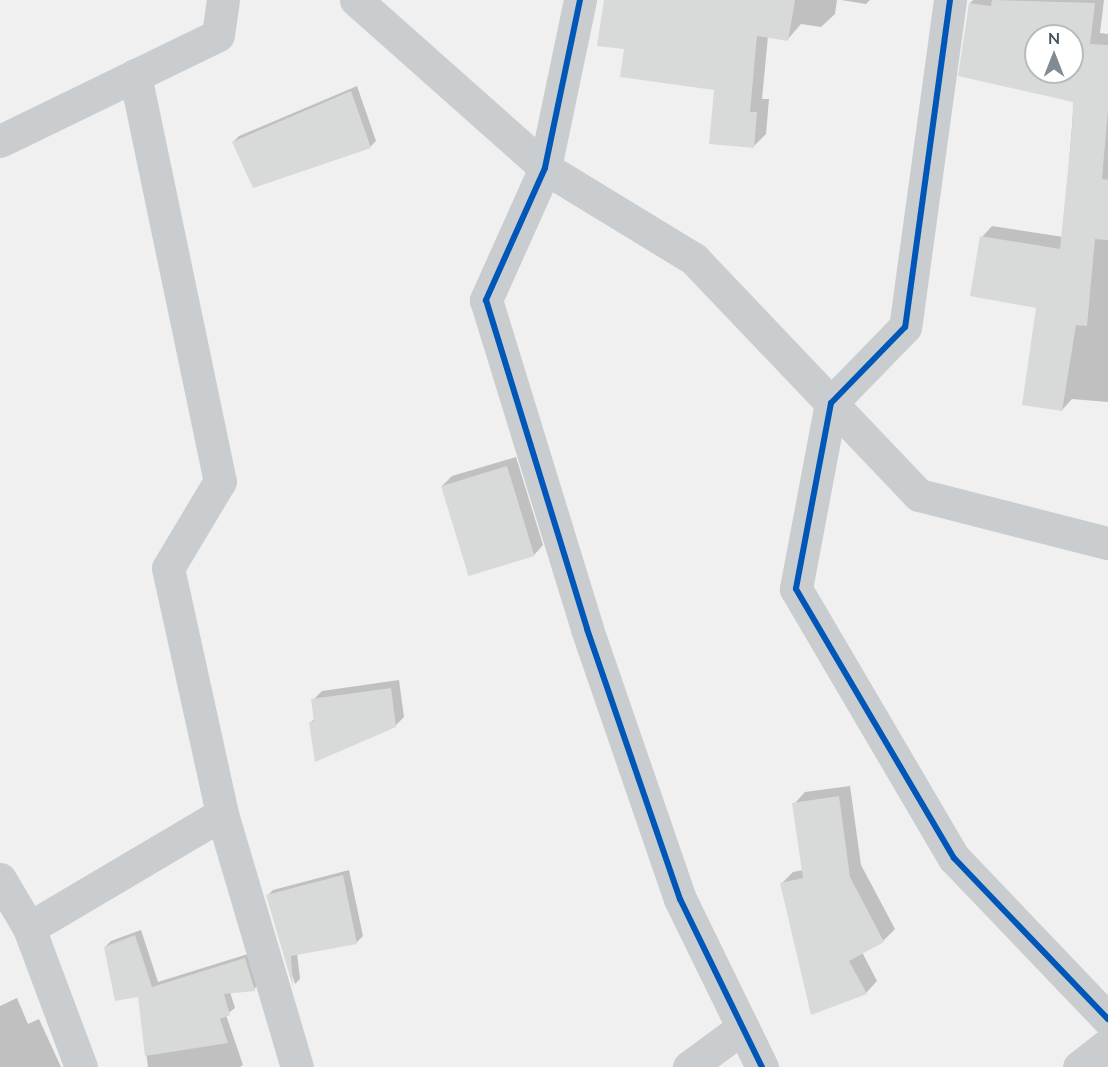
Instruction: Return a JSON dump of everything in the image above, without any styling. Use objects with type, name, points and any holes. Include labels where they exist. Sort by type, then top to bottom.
[{"type":"street","points":[[0,141],[218,35],[223,0]]},
{"type":"street","points":[[356,0],[545,168],[694,259],[919,495],[1108,543]]},
{"type":"street","points":[[580,0],[545,168],[486,300],[587,629],[680,899],[762,1067]]},
{"type":"street","points":[[950,0],[905,327],[831,403],[796,590],[954,858],[1108,1019]]},
{"type":"street","points":[[135,75],[220,482],[168,568],[222,814],[297,1067]]},
{"type":"street","points":[[29,928],[222,814]]},
{"type":"street","points":[[0,879],[29,928],[81,1067]]},
{"type":"street","points":[[689,1067],[742,1028]]},
{"type":"street","points":[[1079,1067],[1108,1044]]},
{"type":"building","points":[[604,0],[795,0],[788,41],[757,36],[750,112],[757,112],[754,148],[709,144],[714,90],[620,77],[624,49],[597,46]]},
{"type":"building","points":[[992,0],[1095,3],[1090,44],[1108,45],[1108,109],[1102,179],[1108,180],[1108,240],[1095,239],[1087,326],[1076,325],[1062,411],[1022,405],[1036,308],[970,296],[980,236],[1060,249],[1073,102],[958,76],[969,3],[991,6]]},
{"type":"building","points":[[351,91],[371,148],[253,188],[232,142]]},
{"type":"building","points":[[507,466],[534,556],[468,576],[441,486]]},
{"type":"building","points":[[391,688],[396,727],[315,762],[309,722],[314,721],[311,699]]},
{"type":"building","points":[[839,796],[850,877],[884,942],[849,961],[867,994],[811,1015],[780,883],[803,878],[792,803]]},
{"type":"building","points":[[343,875],[357,944],[291,956],[293,987],[266,895]]},
{"type":"building","points":[[135,935],[152,987],[245,958],[255,991],[224,994],[230,1015],[220,1019],[228,1043],[145,1056],[138,997],[115,1001],[104,947]]},
{"type":"cycle path","points":[[580,0],[545,168],[486,300],[587,629],[680,899],[762,1067]]},
{"type":"cycle path","points":[[950,0],[905,327],[831,403],[796,589],[954,858],[1108,1019]]}]
